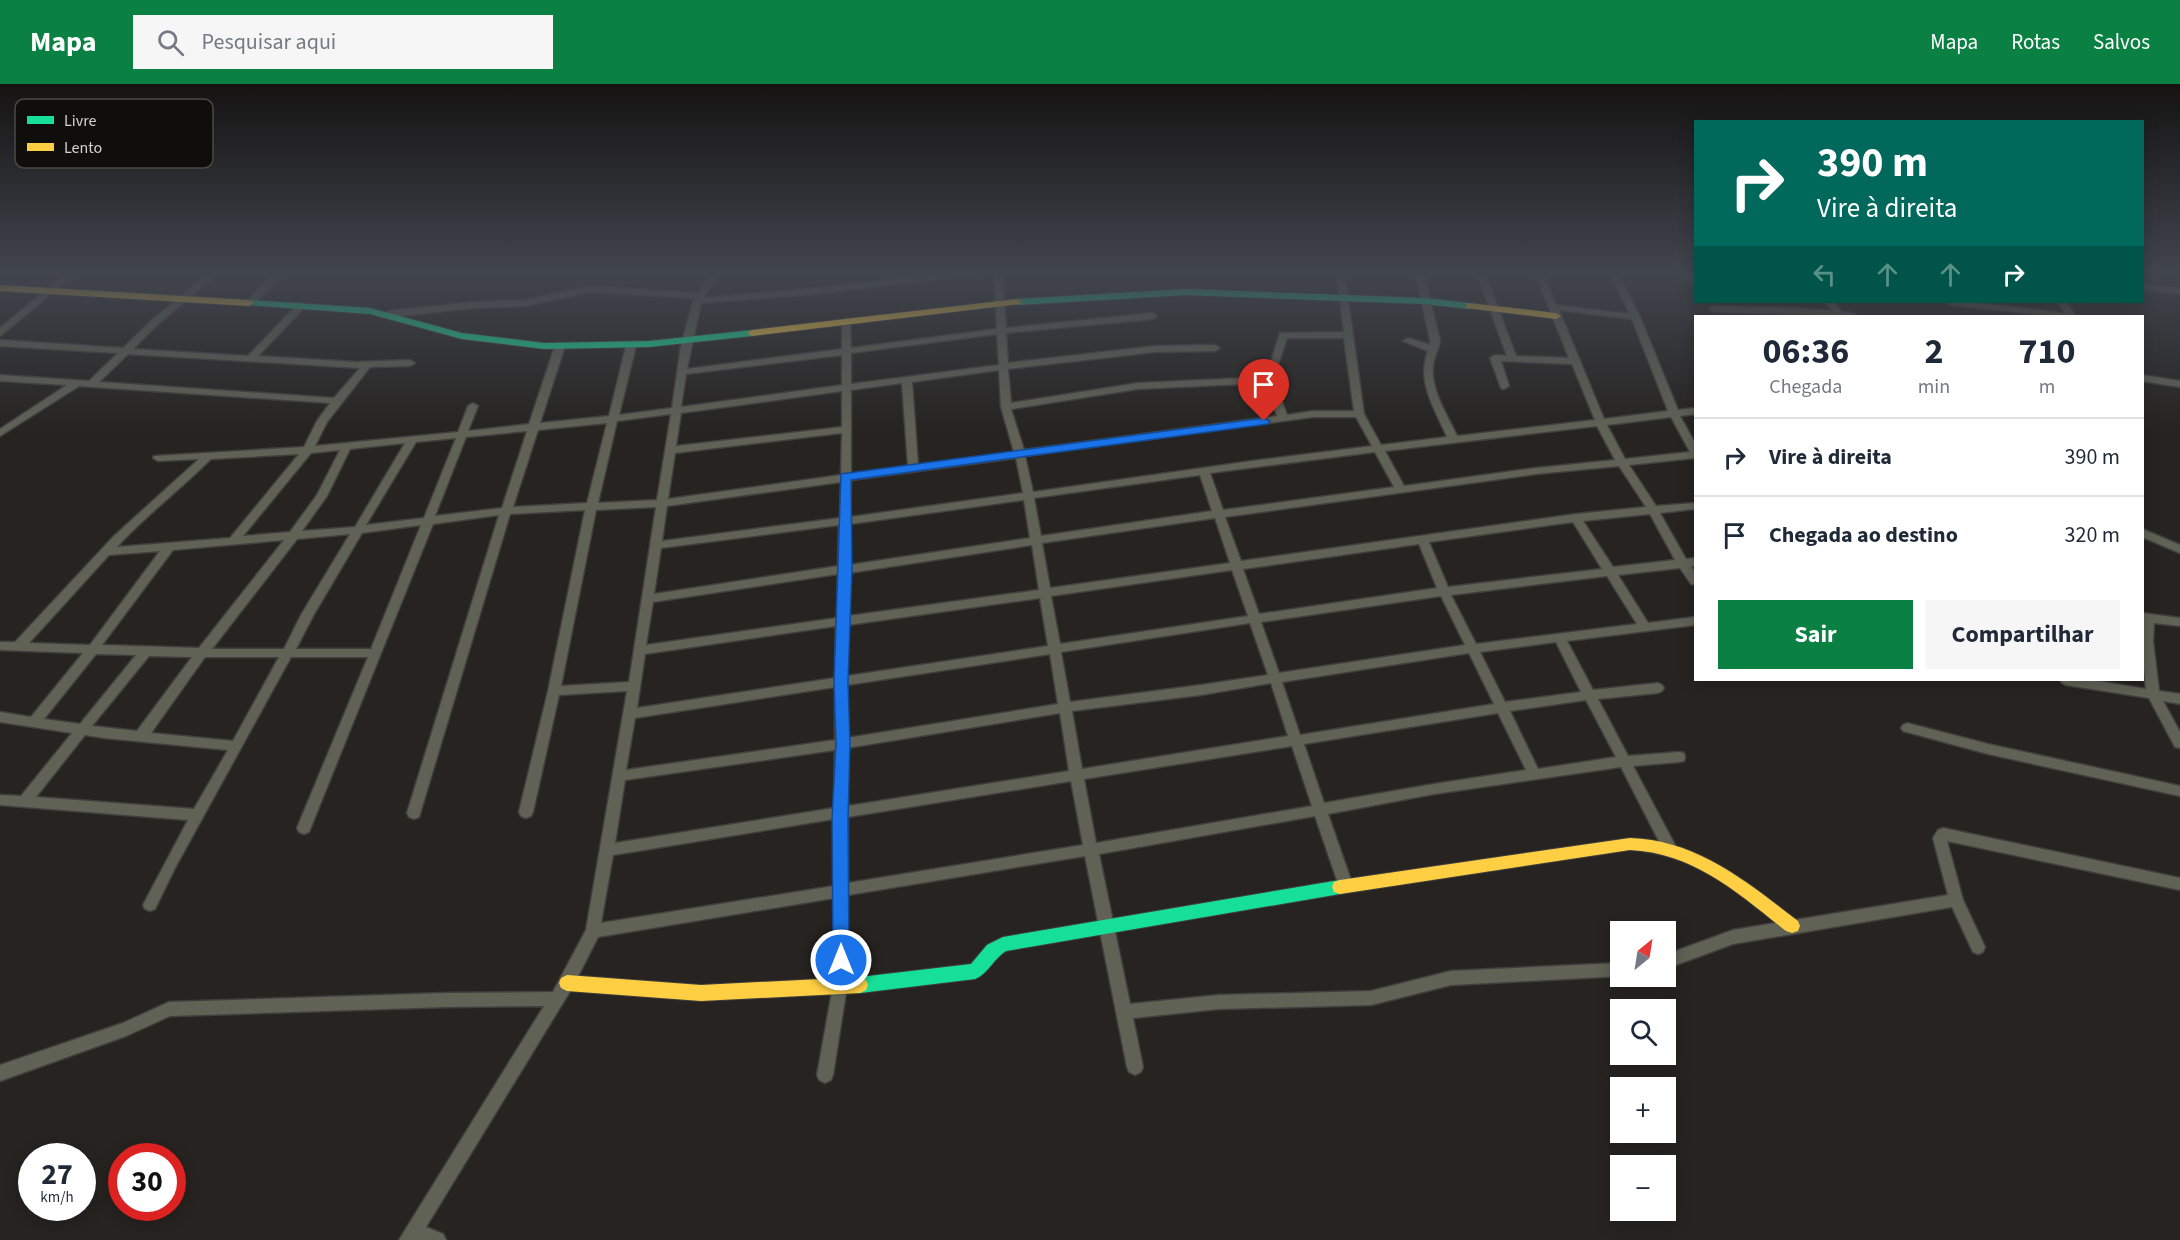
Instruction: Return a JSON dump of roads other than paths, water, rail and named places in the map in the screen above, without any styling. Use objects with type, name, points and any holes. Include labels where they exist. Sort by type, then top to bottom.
[{"type":"street","points":[[92,384],[155,325]]},
{"type":"street","points":[[250,359],[283,325]]},
{"type":"street","points":[[422,325],[475,339],[528,346],[631,346],[815,325]]},
{"type":"street","points":[[437,1240],[411,1235],[567,983],[593,931],[691,325]]},
{"type":"street","points":[[825,1075],[840,987],[840,814],[843,743],[841,682],[847,429],[846,325]]},
{"type":"street","points":[[1001,325],[1006,407],[1020,455],[1090,848],[1135,1066]]},
{"type":"street","points":[[682,372],[1054,325]]},
{"type":"street","points":[[1346,325],[1355,372],[1359,414],[1401,489]]},
{"type":"street","points":[[1430,325],[1435,350],[1428,366],[1429,379],[1453,439]]},
{"type":"street","points":[[1500,325],[1512,358]]},
{"type":"street","points":[[1560,325],[1600,421],[1621,461],[1689,563],[1694,578]]},
{"type":"street","points":[[1639,325],[1674,413],[1694,451]]},
{"type":"street","points":[[1283,418],[1270,380],[1280,339],[1289,333],[1347,335]]},
{"type":"street","points":[[1408,341],[1435,350]]},
{"type":"street","points":[[0,343],[367,365],[410,363]]},
{"type":"street","points":[[414,813],[505,511],[560,346]]},
{"type":"street","points":[[526,812],[554,691],[592,505],[631,346]]},
{"type":"street","points":[[158,458],[308,450],[412,440],[613,419],[1155,349],[1215,348]]},
{"type":"street","points":[[1504,386],[1495,358],[1575,361]]},
{"type":"street","points":[[233,541],[308,450],[337,401],[367,365]]},
{"type":"street","points":[[0,378],[337,401]]},
{"type":"street","points":[[2144,378],[2180,384]]},
{"type":"street","points":[[907,380],[913,468]]},
{"type":"street","points":[[1006,407],[1138,386],[1270,380]]},
{"type":"street","points":[[3,430],[76,383]]},
{"type":"street","points":[[304,828],[473,406]]},
{"type":"street","points":[[656,545],[1377,448],[1694,411]]},
{"type":"street","points":[[106,552],[358,530],[505,511],[662,503],[1313,414],[1359,414]]},
{"type":"street","points":[[670,450],[847,429]]},
{"type":"street","points":[[150,905],[170,864],[287,653],[412,440]]},
{"type":"street","points":[[141,736],[322,496],[347,445]]},
{"type":"street","points":[[647,599],[1035,539],[1401,489],[1694,453]]},
{"type":"street","points":[[19,646],[138,519],[181,483],[208,456]]},
{"type":"street","points":[[1204,471],[1217,514],[1238,567],[1273,678],[1322,809],[1346,886]]},
{"type":"street","points":[[640,650],[1576,518],[1694,506]]},
{"type":"street","points":[[1576,518],[1646,627]]},
{"type":"street","points":[[2144,534],[2180,549]]},
{"type":"street","points":[[1423,540],[1444,591],[1535,775]]},
{"type":"street","points":[[34,722],[93,649],[169,546]]},
{"type":"street","points":[[629,714],[1444,591],[1689,563]]},
{"type":"street","points":[[2180,622],[2145,617],[2153,695],[2180,743]]},
{"type":"street","points":[[619,776],[1066,707],[1473,649],[1694,621]]},
{"type":"street","points":[[1560,639],[1591,694],[1669,847]]},
{"type":"street","points":[[0,646],[202,653],[375,653]]},
{"type":"street","points":[[24,802],[146,651]]},
{"type":"street","points":[[2072,681],[2180,699]]},
{"type":"street","points":[[554,691],[634,686]]},
{"type":"street","points":[[607,850],[1591,694],[1658,688]]},
{"type":"street","points":[[0,717],[83,730],[236,746]]},
{"type":"street","points":[[1906,728],[1988,749],[2180,791]]},
{"type":"street","points":[[593,931],[1090,848],[1175,836],[1322,809],[1626,761],[1679,757]]},
{"type":"street","points":[[0,800],[197,815]]},
{"type":"street","points":[[1978,947],[1956,900],[1940,838],[1942,834],[2180,884]]},
{"type":"street","points":[[567,983],[701,993],[840,987],[975,971],[980,968],[988,952],[1003,944],[1346,886],[1602,847],[1648,843],[1669,847],[1741,889],[1792,926]]},
{"type":"street","points":[[1676,958],[1733,937],[1956,900]]},
{"type":"street","points":[[1123,1012],[1186,1004],[1372,998],[1396,995],[1434,981],[1451,978],[1610,970]]},
{"type":"street","points":[[0,1072],[126,1029],[169,1009],[447,1000],[557,999]]}]
